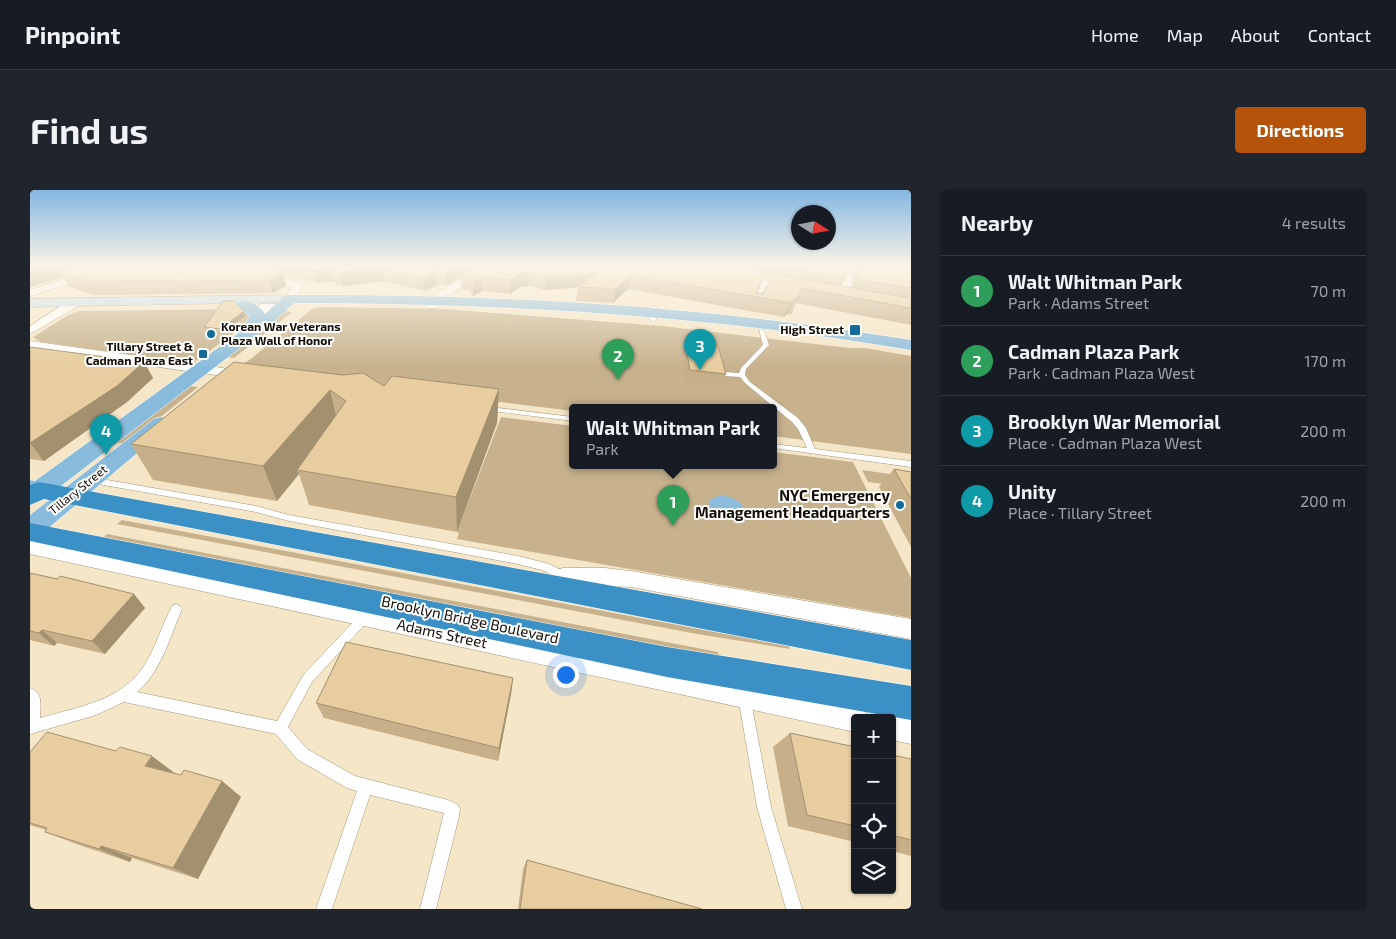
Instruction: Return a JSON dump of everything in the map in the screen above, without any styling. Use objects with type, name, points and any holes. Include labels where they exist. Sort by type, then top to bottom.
[{"type":"highway","points":[[33,492],[79,488],[562,582],[911,654]]},
{"type":"highway","name":"Brooklyn Bridge Boulevard","points":[[30,530],[667,662],[911,703]]},
{"type":"main road","points":[[30,303],[71,305],[244,305],[308,302],[435,302],[653,313],[798,327],[911,345]]},
{"type":"main road","name":"Tillary Street","points":[[30,530],[79,488],[227,374],[308,302]]},
{"type":"main road","points":[[30,308],[71,305],[284,304]]},
{"type":"main road","name":"Tillary Street","points":[[33,492],[201,369],[284,304]]},
{"type":"main road","points":[[244,305],[256,312],[258,316],[248,333]]},
{"type":"main road","points":[[653,313],[911,352]]},
{"type":"street","points":[[284,304],[288,300]]},
{"type":"street","points":[[435,302],[439,300]]},
{"type":"street","points":[[30,331],[71,305]]},
{"type":"street","points":[[30,345],[227,374]]},
{"type":"street","name":"Adams Street","points":[[30,548],[851,718]]},
{"type":"street","points":[[562,582],[605,576],[632,579],[911,629]]},
{"type":"street","points":[[896,728],[911,731]]},
{"type":"lane","points":[[753,306],[756,300]]},
{"type":"lane","points":[[761,330],[766,345],[743,369],[742,375],[748,383],[775,404]]},
{"type":"lane","points":[[725,374],[742,375]]},
{"type":"lane","points":[[474,406],[569,418]]},
{"type":"lane","points":[[777,406],[800,424],[812,451]]},
{"type":"lane","points":[[777,447],[911,464]]},
{"type":"lane","points":[[30,726],[89,711],[125,696],[148,671],[176,609]]},
{"type":"lane","points":[[280,728],[308,678],[364,618]]},
{"type":"lane","points":[[30,694],[34,697],[33,720],[30,726]]},
{"type":"lane","points":[[125,696],[280,728],[302,754],[352,783],[448,807],[452,810],[428,909]]},
{"type":"lane","points":[[744,696],[764,807],[794,909]]},
{"type":"lane","points":[[324,909],[366,786]]},
{"type":"shaded area","points":[[322,307],[443,309],[662,326],[849,348],[865,348],[911,356],[911,454],[777,437],[777,404],[569,404],[569,411],[236,369],[312,309]]},
{"type":"shaded area","points":[[237,309],[246,311],[252,316],[248,323],[193,363],[41,342],[33,337],[68,315],[79,311]]},
{"type":"shaded area","points":[[285,311],[292,312],[234,358],[225,357]]},
{"type":"shaded area","points":[[188,386],[198,387],[127,444],[116,442]]},
{"type":"shaded area","points":[[501,417],[569,426],[569,469],[777,469],[777,452],[853,462],[911,578],[911,618],[457,539],[459,533],[457,532]]},
{"type":"shaded area","points":[[862,470],[911,477],[911,488],[868,482]]},
{"type":"shaded area","points":[[122,520],[789,646],[790,649],[697,634],[117,524]]},
{"type":"shaded area","points":[[107,534],[718,652],[719,656],[685,652],[104,537]]},
{"type":"water","points":[[721,495],[733,498],[739,502],[744,508],[745,512],[743,515],[727,518],[716,514],[709,506],[709,500]]},
{"type":"building","points":[[771,300],[794,300],[791,303]]},
{"type":"building","points":[[865,300],[911,300],[911,308]]},
{"type":"building","points":[[223,301],[234,301],[244,311],[221,329],[204,327]]},
{"type":"building","points":[[685,343],[718,346],[726,374],[690,370]]},
{"type":"building","points":[[30,347],[144,362],[117,386],[30,443]]},
{"type":"building","points":[[234,362],[343,375],[363,373],[384,386],[392,376],[499,389],[456,497],[297,470],[346,401],[330,390],[263,466],[131,444]]},
{"type":"building","points":[[894,469],[911,472],[911,499]]},
{"type":"building","points":[[30,573],[57,579],[60,576],[134,594],[92,641],[42,630],[39,633],[30,631]]},
{"type":"building","points":[[346,642],[513,678],[499,748],[316,703]]},
{"type":"building","points":[[47,732],[116,751],[120,747],[152,756],[145,766],[181,775],[184,770],[222,781],[173,868],[101,846],[99,849],[45,832],[47,828],[30,823],[30,752]]},
{"type":"building","points":[[790,733],[851,746],[851,825],[807,815]]},
{"type":"building","points":[[896,756],[911,759],[911,840],[896,836]]},
{"type":"building","points":[[527,860],[702,909],[520,909]]},
{"type":"place","name":"High Street","points":[[855,330]]},
{"type":"place","name":"Korean War Veterans Plaza Wall of Honor","points":[[211,334]]},
{"type":"place","name":"Tillary Street & Cadman Plaza East","points":[[203,354]]},
{"type":"place","name":"Brooklyn War Memorial","points":[[700,370]]},
{"type":"place","name":"Cadman Plaza Park","points":[[618,380]]},
{"type":"place","name":"Unity","points":[[106,455]]},
{"type":"place","name":"NYC Emergency Management Headquarters","points":[[900,505]]},
{"type":"place","name":"Walt Whitman Park","points":[[673,526]]}]
